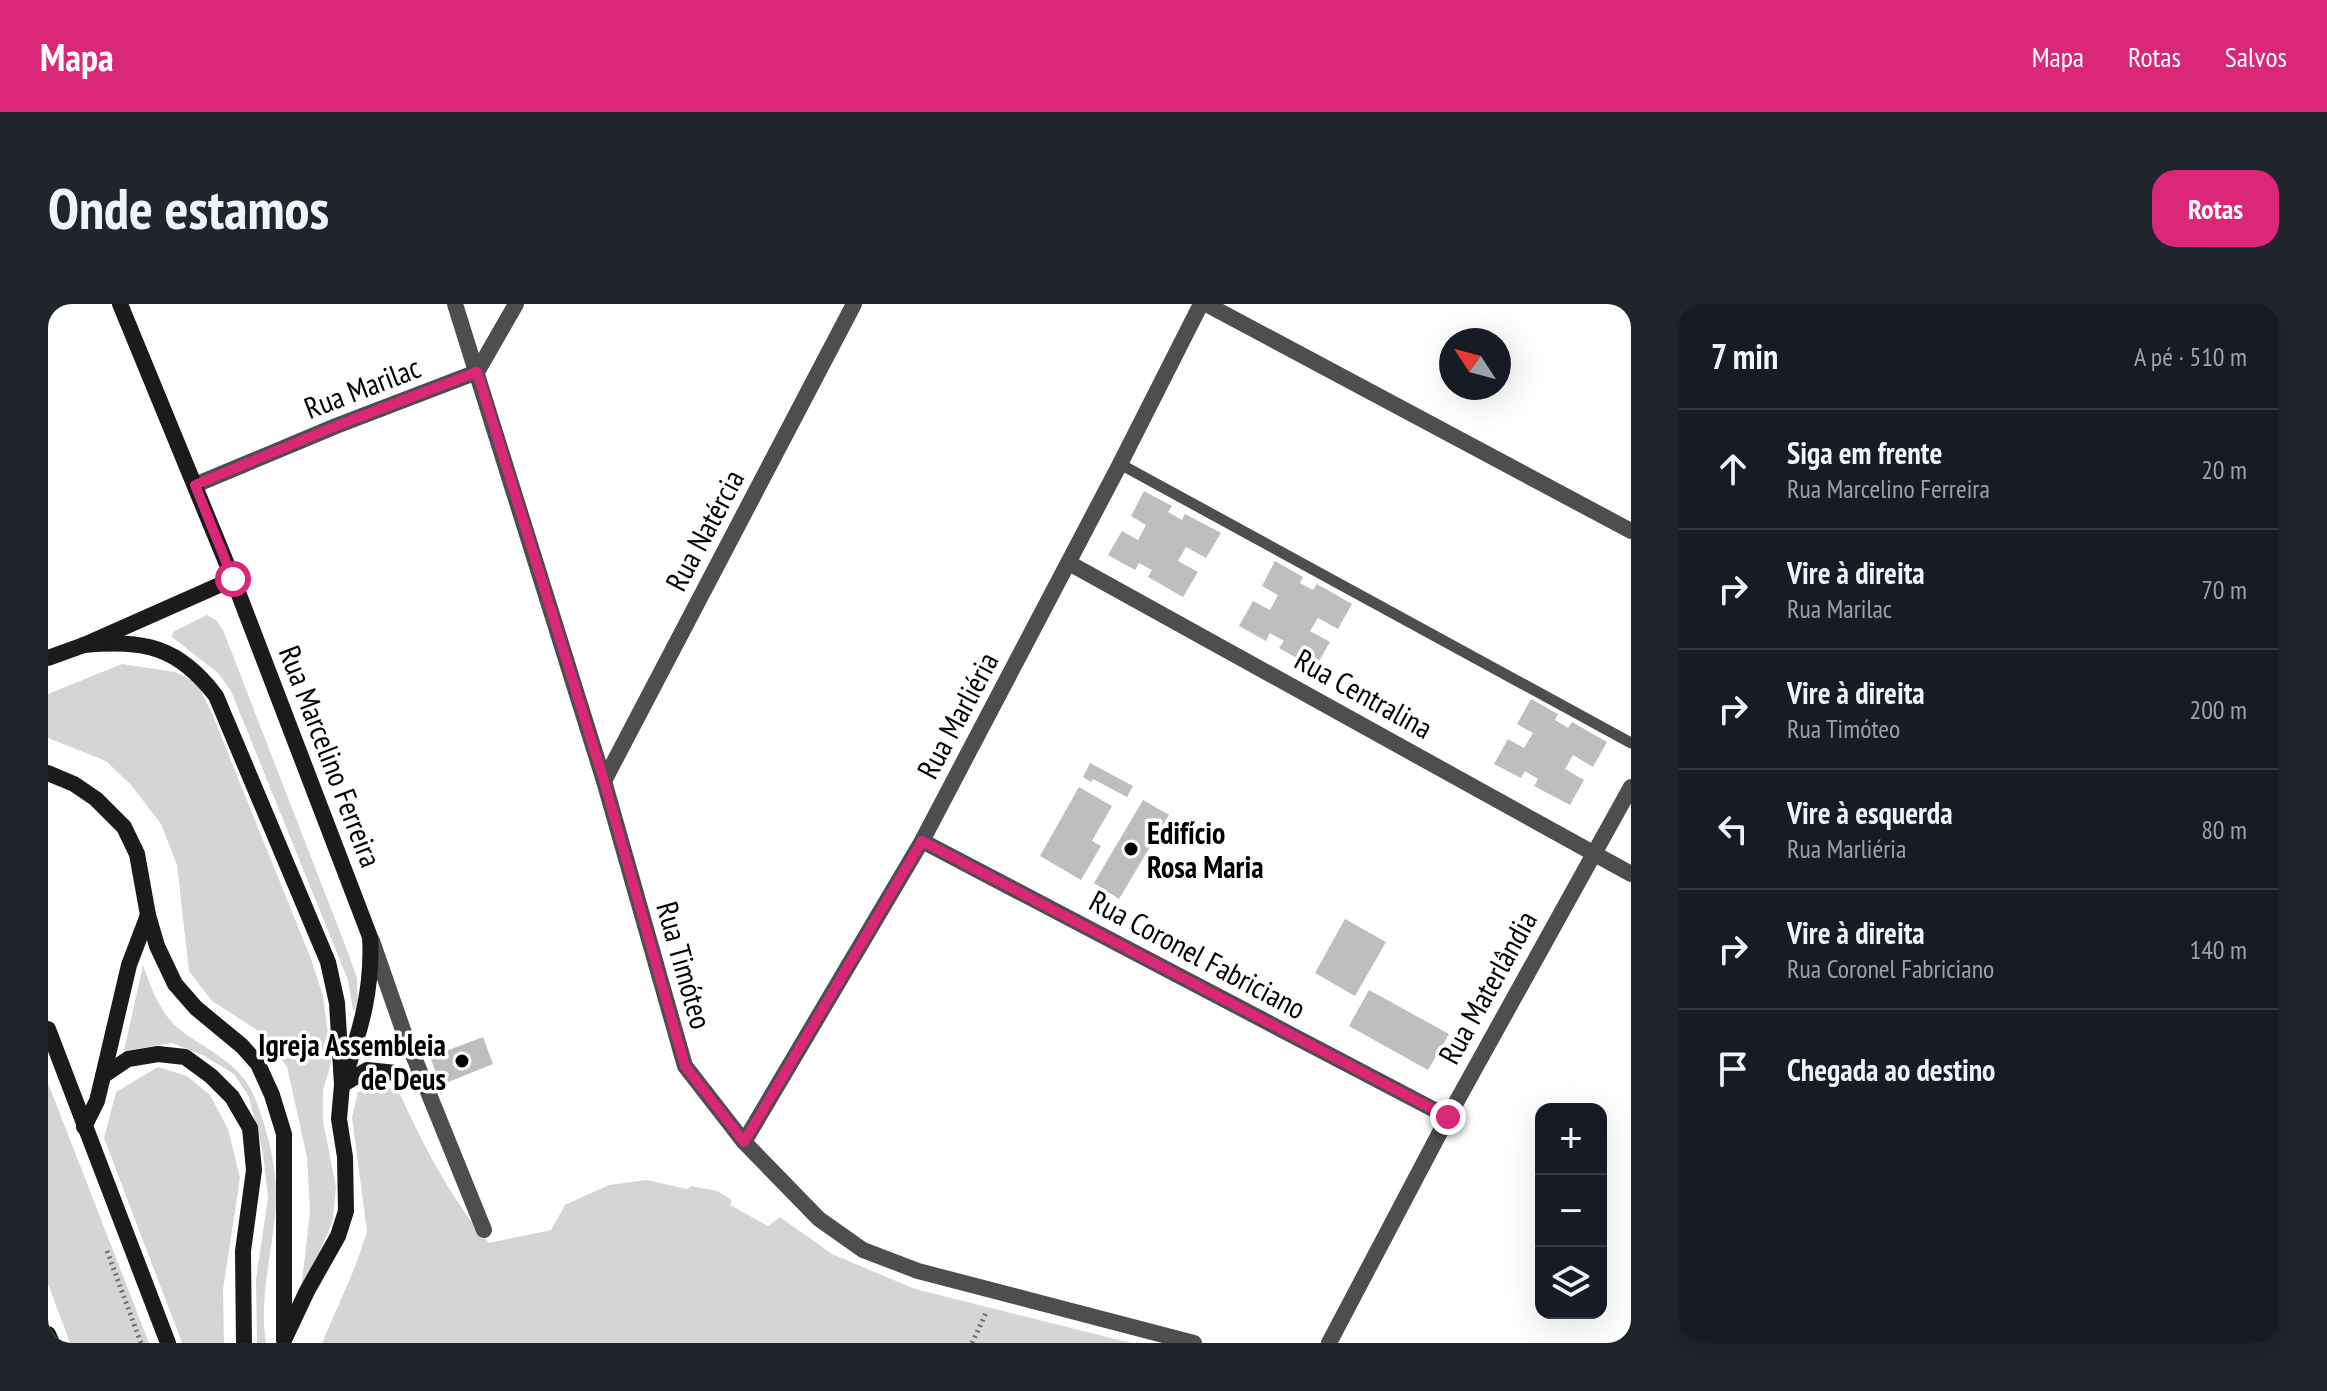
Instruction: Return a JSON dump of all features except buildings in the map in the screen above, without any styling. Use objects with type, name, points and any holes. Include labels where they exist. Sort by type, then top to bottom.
[{"type":"main road","name":"Rua Marcelino Ferreira","points":[[120,304],[233,579],[370,937]]},
{"type":"main road","points":[[48,658],[233,579]]},
{"type":"main road","points":[[84,645],[114,643],[162,649],[200,674],[216,696],[328,962],[337,1003],[342,1085],[339,1119],[345,1157],[346,1211],[338,1236],[307,1291],[285,1342]]},
{"type":"main road","points":[[48,773],[74,784],[96,799],[124,827],[137,854],[157,946],[175,984],[196,1008],[242,1046],[258,1064],[272,1095],[284,1134],[285,1342]]},
{"type":"main road","points":[[84,1127],[97,1101],[129,965],[148,915]]},
{"type":"main road","points":[[342,1085],[364,1019],[372,965],[370,937]]},
{"type":"main road","points":[[48,1029],[168,1343]]},
{"type":"main road","points":[[103,1076],[128,1059],[158,1054],[185,1057],[232,1097],[250,1128],[254,1170],[243,1251],[244,1343]]},
{"type":"main road","points":[[342,1085],[367,1070],[396,1073],[425,1086]]},
{"type":"main road","points":[[48,1334],[52,1343]]},
{"type":"street","name":"Rua Timóteo","points":[[455,304],[604,781],[685,1066],[744,1142],[819,1219],[863,1250],[918,1271],[1194,1343]]},
{"type":"street","points":[[477,372],[516,304]]},
{"type":"street","name":"Rua Natércia","points":[[604,781],[854,304]]},
{"type":"street","points":[[1203,304],[1631,531]]},
{"type":"street","name":"Rua Marliéria","points":[[744,1142],[922,841],[1203,304]]},
{"type":"street","name":"Rua Marilac","points":[[195,485],[477,372]]},
{"type":"street","name":"Rua Centralina","points":[[1069,563],[1631,874]]},
{"type":"street","name":"Rua Materlândia","points":[[1329,1343],[1448,1117],[1631,787]]},
{"type":"street","name":"Rua Coronel Fabriciano","points":[[922,841],[1448,1117]]},
{"type":"street","name":"Rua Marcelino Ferreira","points":[[370,937],[425,1086],[484,1230]]},
{"type":"lane","points":[[1120,464],[1631,743]]},
{"type":"path","points":[[972,1343],[986,1313],[999,1317]]},
{"type":"shaded area","points":[[207,615],[216,620],[223,630],[347,950],[357,978],[358,1009],[353,1010],[348,980],[231,691],[218,673],[172,637],[173,632]]},
{"type":"shaded area","points":[[122,664],[175,672],[196,682],[211,711],[323,996],[331,1063],[323,1090],[323,1121],[336,1187],[328,1233],[301,1291],[310,1211],[307,1157],[287,1067],[260,1032],[212,1001],[189,971],[177,865],[161,824],[132,786],[106,761],[48,738],[48,694]]},
{"type":"shaded area","points":[[143,965],[168,1018],[241,1075],[254,1096],[263,1120],[276,1185],[265,1288],[266,1343],[257,1343],[256,1279],[268,1198],[263,1153],[249,1097],[234,1074],[203,1055],[172,1043],[124,1051]]},
{"type":"shaded area","points":[[158,1067],[187,1076],[210,1095],[228,1129],[240,1178],[223,1290],[224,1343],[182,1343],[104,1138],[116,1092]]},
{"type":"shaded area","points":[[48,1083],[149,1343],[70,1343],[48,1284]]},
{"type":"shaded area","points":[[377,1086],[398,1090],[449,1189],[489,1243],[551,1230],[565,1205],[609,1185],[647,1180],[687,1189],[691,1186],[717,1191],[732,1200],[730,1205],[768,1226],[780,1217],[832,1254],[915,1289],[1131,1343],[322,1343],[367,1232],[352,1117],[358,1092]]},
{"type":"place","name":"Edifício Rosa Maria","points":[[1131,849]]},
{"type":"place","name":"Igreja Assembleia de Deus","points":[[462,1061]]},
{"type":"route","points":[[233,579],[195,485],[477,372],[604,781],[685,1066],[744,1142],[922,841],[1448,1117]]}]
